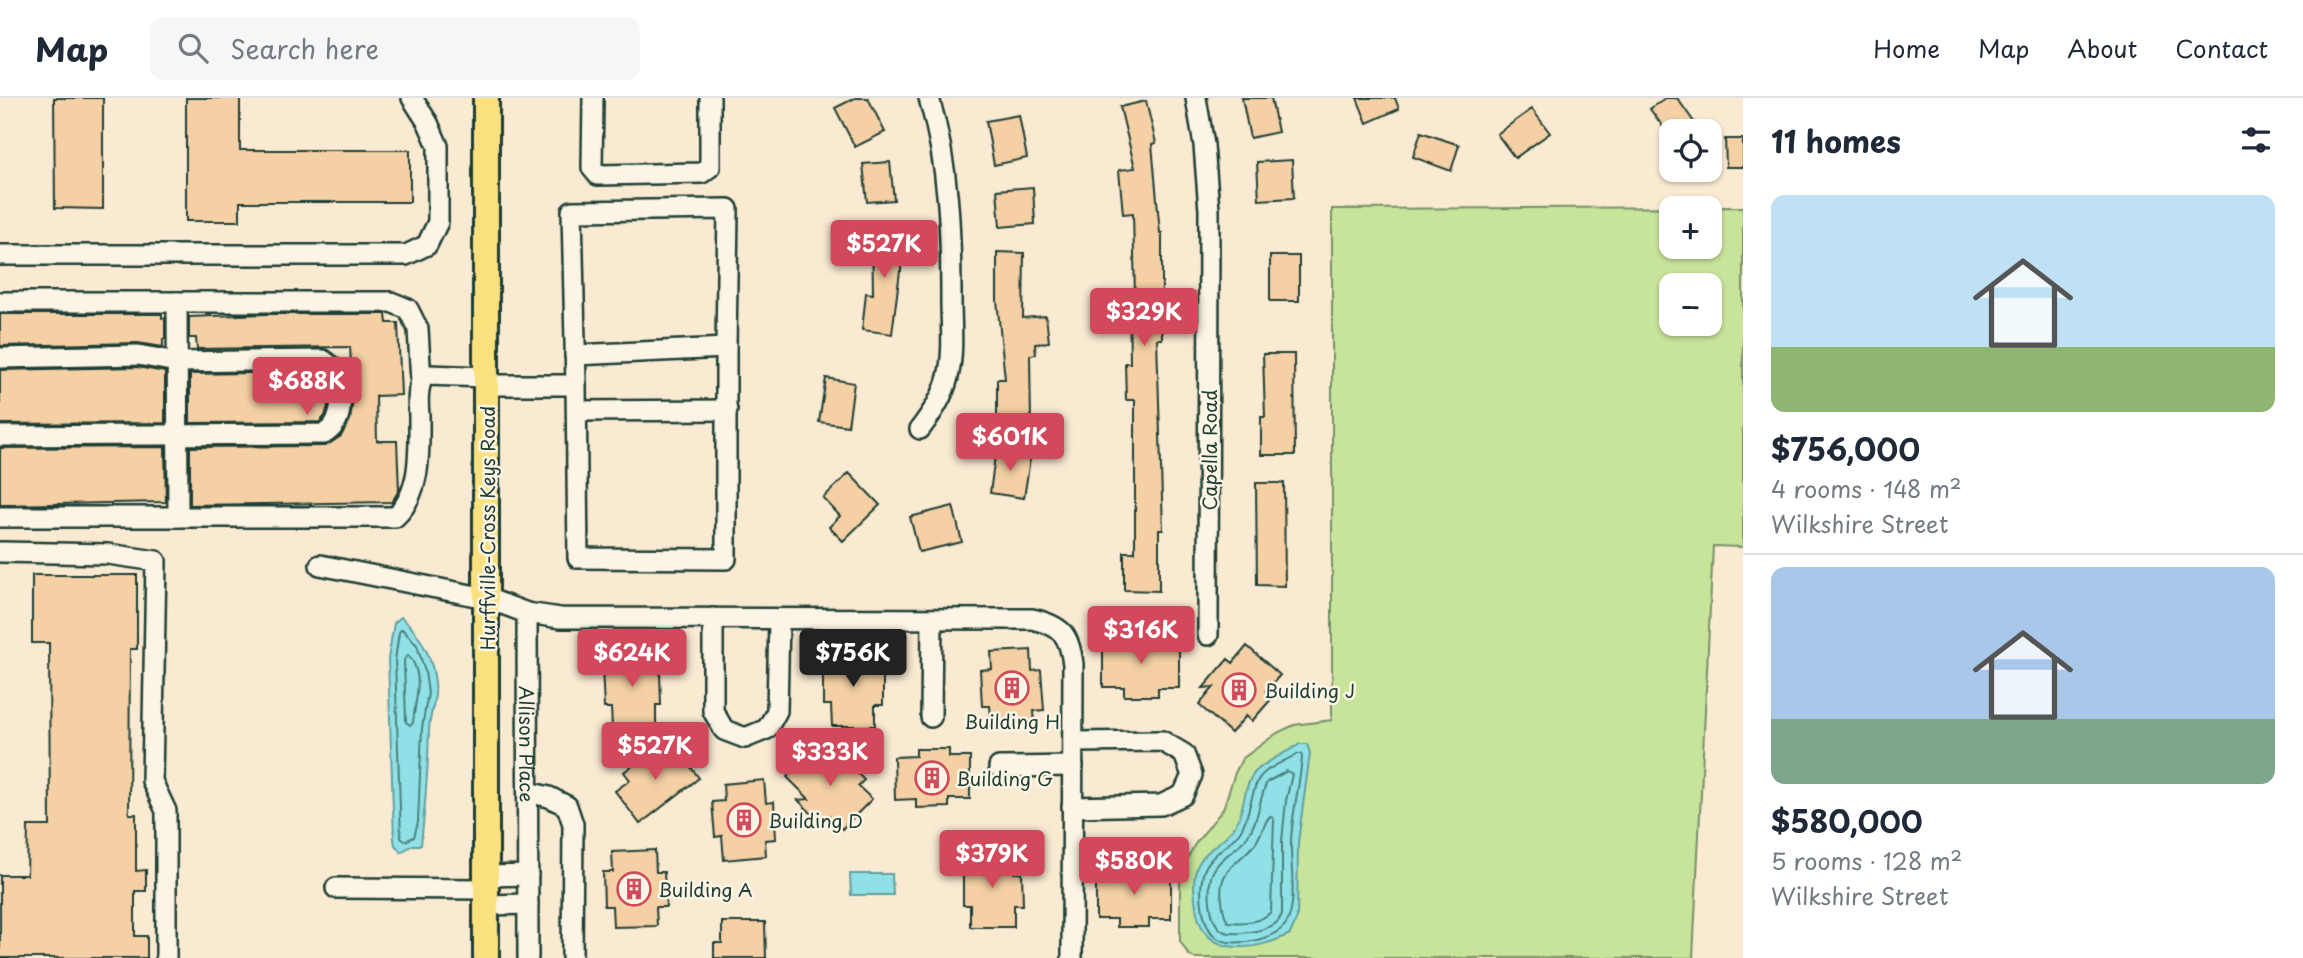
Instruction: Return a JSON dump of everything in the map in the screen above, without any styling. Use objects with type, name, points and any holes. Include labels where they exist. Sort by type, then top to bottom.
[{"type":"main road","name":"Hurffville-Cross Keys Road","points":[[486,98],[486,958]]},
{"type":"street","points":[[0,255],[406,255],[427,245],[438,222],[438,146],[428,123],[412,98]]},
{"type":"street","points":[[593,98],[592,168],[598,175],[702,173],[709,167],[710,98]]},
{"type":"street","points":[[920,429],[938,404],[951,358],[949,205],[940,138],[929,98]]},
{"type":"street","name":"Capella Road","points":[[1196,98],[1205,145],[1209,210],[1208,635]]},
{"type":"street","points":[[728,209],[726,348],[726,559],[578,558],[572,211],[728,209]]},
{"type":"street","points":[[0,302],[391,302],[408,309],[418,329],[421,382],[418,397],[416,481],[407,506],[396,517],[0,517]]},
{"type":"street","points":[[177,302],[178,517]]},
{"type":"street","points":[[575,355],[726,348]]},
{"type":"street","points":[[0,358],[138,355],[177,362],[323,360],[340,373],[340,414],[334,428],[324,434],[0,436]]},
{"type":"street","points":[[421,382],[427,376],[576,384]]},
{"type":"street","points":[[577,411],[727,410]]},
{"type":"street","points":[[0,552],[108,554],[156,561],[152,781],[166,810],[166,958]]},
{"type":"street","points":[[320,565],[486,598],[527,613],[560,618],[1032,619],[1050,623],[1064,633],[1073,664],[1072,958]]},
{"type":"street","name":"Allison Place","points":[[527,613],[528,958]]},
{"type":"street","points":[[713,618],[713,711],[724,730],[745,738],[767,729],[778,712],[779,618]]},
{"type":"street","points":[[931,717],[932,619]]},
{"type":"street","points":[[1072,807],[1161,805],[1183,795],[1192,775],[1184,754],[1162,741],[1073,742]]},
{"type":"street","points":[[999,767],[1073,766]]},
{"type":"street","points":[[528,793],[549,797],[567,806],[573,824],[572,958]]},
{"type":"street","points":[[487,890],[528,875]]},
{"type":"street","points":[[336,888],[487,890],[528,904]]},
{"type":"green space","points":[[1659,207],[1659,259],[1722,259],[1722,207],[1743,207],[1743,547],[1713,546],[1693,958],[1194,958],[1180,941],[1180,872],[1195,844],[1223,809],[1242,759],[1277,733],[1294,725],[1332,720],[1332,209]]},
{"type":"water","points":[[401,617],[409,624],[427,651],[435,694],[429,726],[421,845],[413,845],[401,852],[394,839],[388,659],[394,623]]},
{"type":"water","points":[[1300,744],[1307,744],[1310,753],[1298,842],[1297,918],[1290,934],[1276,940],[1248,947],[1221,944],[1210,938],[1202,928],[1197,913],[1194,886],[1196,870],[1203,857],[1235,826],[1248,784],[1255,772]]},
{"type":"water","points":[[850,874],[892,874],[893,895],[851,895]]},
{"type":"building","points":[[54,98],[103,98],[103,209],[55,208]]},
{"type":"building","points":[[186,98],[240,98],[240,150],[410,150],[410,202],[240,202],[240,221],[186,221]]},
{"type":"building","points":[[855,98],[868,98],[885,132],[855,147],[835,108]]},
{"type":"building","points":[[1242,98],[1271,98],[1278,132],[1250,138]]},
{"type":"building","points":[[1357,98],[1395,98],[1399,109],[1367,123]]},
{"type":"building","points":[[1665,98],[1677,98],[1692,119],[1659,119],[1659,121],[1650,109]]},
{"type":"building","points":[[1146,101],[1156,143],[1152,144],[1162,233],[1162,339],[1157,339],[1163,530],[1159,530],[1159,591],[1124,590],[1124,552],[1135,552],[1135,400],[1126,400],[1125,363],[1130,363],[1129,296],[1135,296],[1133,213],[1123,214],[1119,170],[1135,168],[1120,107]]},
{"type":"building","points":[[1532,109],[1550,133],[1515,158],[1497,134]]},
{"type":"building","points":[[1019,115],[1027,158],[994,165],[986,121]]},
{"type":"building","points":[[1421,132],[1459,145],[1451,171],[1413,157]]},
{"type":"building","points":[[1725,139],[1743,139],[1743,167],[1726,167]]},
{"type":"building","points":[[1292,160],[1294,198],[1259,200],[1257,162]]},
{"type":"building","points":[[890,162],[894,200],[867,202],[863,164]]},
{"type":"building","points":[[1033,187],[1035,224],[1000,227],[997,190]]},
{"type":"building","points":[[872,227],[902,228],[901,271],[892,334],[862,330],[866,293],[873,294]]},
{"type":"building","points":[[997,252],[1024,253],[1023,318],[1046,316],[1049,342],[1035,344],[1036,354],[1030,355],[1031,423],[997,423],[997,379],[1005,379],[997,300]]},
{"type":"building","points":[[1270,256],[1299,256],[1299,301],[1270,301]]},
{"type":"building","points":[[0,314],[162,314],[162,318],[165,318],[165,339],[163,347],[138,343],[0,346]]},
{"type":"building","points":[[386,314],[387,323],[398,323],[401,395],[376,396],[377,441],[397,441],[399,490],[392,502],[190,505],[190,447],[325,446],[341,436],[350,420],[353,399],[350,347],[197,349],[196,338],[189,338],[189,317]]},
{"type":"building","points":[[1263,354],[1294,354],[1295,455],[1261,455],[1261,417],[1265,417]]},
{"type":"building","points":[[137,367],[165,372],[165,423],[0,424],[0,370]]},
{"type":"building","points":[[309,372],[309,377],[328,379],[328,406],[320,422],[190,423],[190,374]]},
{"type":"building","points":[[826,378],[854,383],[848,426],[819,422]]},
{"type":"building","points":[[165,447],[166,502],[0,505],[0,448]]},
{"type":"building","points":[[996,448],[1031,453],[1024,498],[990,493]]},
{"type":"building","points":[[849,473],[880,505],[843,541],[829,527],[840,516],[823,498]]},
{"type":"building","points":[[1256,483],[1284,483],[1285,586],[1257,585]]},
{"type":"building","points":[[953,506],[962,542],[919,552],[910,517]]},
{"type":"building","points":[[32,575],[137,575],[137,649],[130,649],[129,814],[136,814],[136,871],[146,870],[146,891],[135,891],[135,936],[147,936],[147,958],[0,958],[0,875],[27,875],[28,826],[50,826],[49,643],[32,643]]},
{"type":"building","points":[[1125,637],[1157,637],[1157,645],[1179,645],[1179,688],[1158,688],[1158,696],[1124,696],[1124,687],[1103,687],[1103,645],[1125,645]]},
{"type":"building","name":"Building J","points":[[1247,646],[1280,675],[1266,691],[1273,697],[1252,721],[1246,716],[1231,733],[1199,705],[1214,687],[1203,688],[1228,659],[1233,663]]},
{"type":"building","points":[[654,650],[654,672],[660,672],[661,705],[656,705],[656,726],[612,727],[611,708],[604,708],[602,667],[612,667],[612,651]]},
{"type":"building","name":"Building H","points":[[1031,650],[1032,671],[1041,670],[1044,710],[1034,711],[1035,726],[992,728],[990,706],[982,706],[980,670],[992,669],[991,652]]},
{"type":"building","points":[[831,651],[874,651],[875,672],[883,672],[883,705],[875,705],[875,726],[832,726],[831,705],[823,705],[823,673],[832,672]]},
{"type":"building","points":[[674,745],[699,778],[640,824],[615,791],[630,780],[624,772],[657,746],[658,757]]},
{"type":"building","points":[[816,748],[833,765],[832,748],[864,780],[858,786],[872,799],[842,829],[829,816],[821,823],[798,800],[809,799],[787,777]]},
{"type":"building","name":"Building G","points":[[916,749],[949,749],[949,757],[970,757],[970,799],[949,799],[949,807],[916,808],[916,799],[895,800],[894,757],[916,756]]},
{"type":"building","name":"Building D","points":[[764,780],[766,803],[774,802],[776,839],[765,840],[766,856],[724,860],[722,836],[715,837],[712,802],[724,801],[723,784]]},
{"type":"building","name":"Building A","points":[[655,850],[656,872],[664,872],[666,907],[656,907],[657,926],[613,927],[612,906],[604,906],[603,872],[613,872],[612,852]]},
{"type":"building","points":[[971,852],[1014,852],[1014,873],[1022,873],[1023,905],[1014,905],[1014,927],[970,927],[970,905],[963,905],[963,873],[971,873]]},
{"type":"building","points":[[1117,868],[1149,868],[1150,875],[1171,875],[1171,919],[1149,919],[1149,927],[1117,927],[1117,919],[1096,919],[1096,876],[1117,876]]},
{"type":"building","points":[[722,922],[765,922],[766,958],[714,958],[714,943],[722,943]]},
{"type":"place","name":"Building H","points":[[1012,688]]},
{"type":"place","name":"Building J","points":[[1239,690]]},
{"type":"place","name":"Building G","points":[[932,778]]},
{"type":"place","name":"Building D","points":[[744,820]]},
{"type":"place","name":"Building A","points":[[634,889]]}]
